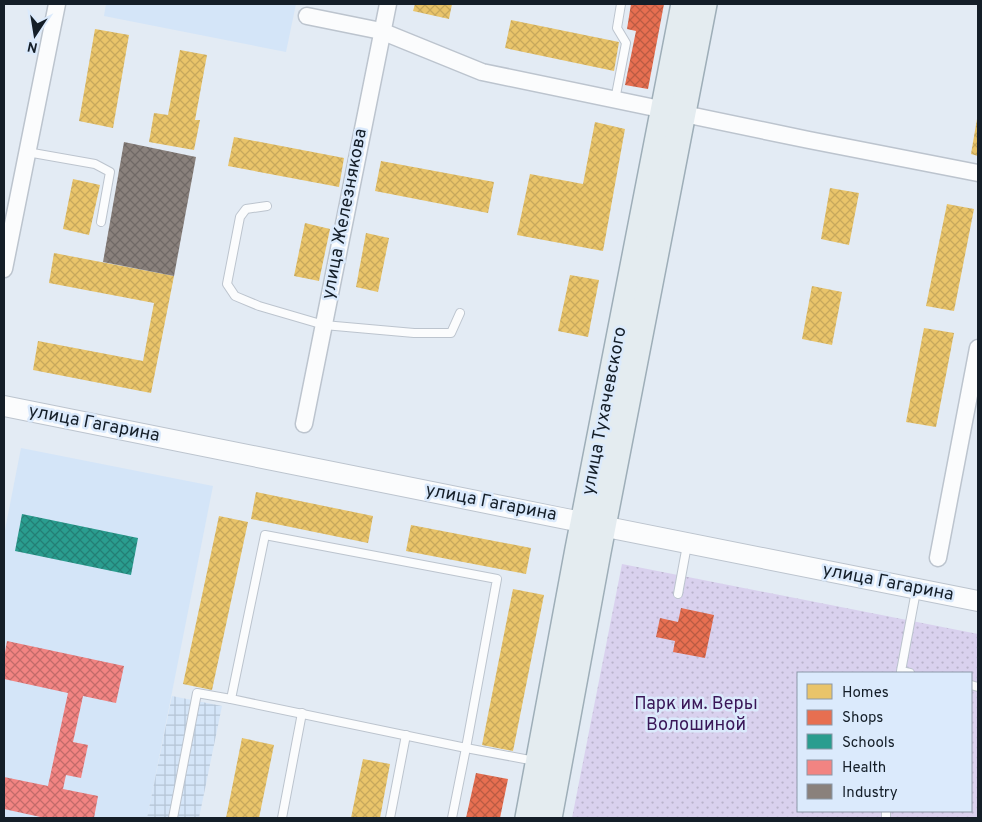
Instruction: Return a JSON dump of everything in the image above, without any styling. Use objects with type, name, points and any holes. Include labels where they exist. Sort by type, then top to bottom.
[{"type":"main road","name":"улица Тухачевского","points":[[549,818],[549,764],[593,524],[673,111],[684,4]]},
{"type":"main road","name":"улица Тухачевского","points":[[673,111],[704,4]]},
{"type":"main road","name":"улица Тухачевского","points":[[528,818],[549,764]]},
{"type":"street","points":[[4,269],[57,4]]},
{"type":"street","name":"улица Железнякова","points":[[304,424],[381,31],[388,4]]},
{"type":"street","points":[[307,16],[381,31],[482,72],[978,173]]},
{"type":"street","points":[[938,558],[978,348]]},
{"type":"street","name":"улица Гагарина","points":[[4,406],[978,601]]},
{"type":"lane","points":[[615,100],[626,43],[617,28],[621,4]]},
{"type":"lane","points":[[27,152],[95,164],[110,172],[101,222]]},
{"type":"lane","points":[[267,206],[246,209],[240,216],[227,284],[235,296],[259,306],[324,324],[414,333],[451,333],[460,313]]},
{"type":"lane","points":[[231,699],[265,535],[496,579],[452,818]]},
{"type":"lane","points":[[678,594],[687,543]]},
{"type":"lane","points":[[900,672],[917,589]]},
{"type":"lane","points":[[173,818],[197,692],[549,764]]},
{"type":"lane","points":[[282,818],[302,713]]},
{"type":"lane","points":[[390,818],[406,735]]},
{"type":"shaded area","points":[[106,4],[296,4],[286,52],[104,16]]},
{"type":"shaded area","points":[[21,448],[213,486],[147,818],[4,818],[4,535]]},
{"type":"shaded area","points":[[172,696],[222,706],[199,818],[147,818]]},
{"type":"green space","name":"Парк им. Веры Волошиной","points":[[622,564],[978,634],[978,818],[572,818]]},
{"type":"building: Homes","points":[[415,4],[452,4],[449,19],[413,11]]},
{"type":"building: Homes","points":[[511,20],[619,42],[614,71],[505,48]]},
{"type":"building: Homes","points":[[95,29],[129,35],[113,128],[79,121]]},
{"type":"building: Homes","points":[[180,50],[207,55],[195,120],[200,120],[194,150],[149,142],[154,113],[168,115]]},
{"type":"building: Homes","points":[[978,119],[978,156],[971,154]]},
{"type":"building: Homes","points":[[595,122],[625,129],[603,251],[517,235],[530,174],[583,184]]},
{"type":"building: Homes","points":[[234,137],[344,158],[339,187],[228,166]]},
{"type":"building: Homes","points":[[381,161],[494,182],[488,213],[375,191]]},
{"type":"building: Homes","points":[[73,179],[100,185],[89,235],[63,229]]},
{"type":"building: Homes","points":[[830,188],[859,193],[849,245],[821,239]]},
{"type":"building: Homes","points":[[947,204],[974,209],[954,311],[926,306]]},
{"type":"building: Homes","points":[[305,223],[330,229],[319,281],[294,276]]},
{"type":"building: Homes","points":[[366,233],[389,238],[378,292],[356,287]]},
{"type":"building: Homes","points":[[54,253],[174,276],[151,393],[33,370],[38,341],[143,361],[154,303],[49,283]]},
{"type":"building: Homes","points":[[570,275],[599,280],[588,337],[558,331]]},
{"type":"building: Homes","points":[[812,286],[842,292],[832,345],[802,339]]},
{"type":"building: Homes","points":[[924,328],[954,333],[936,427],[906,422]]},
{"type":"building: Homes","points":[[256,492],[373,516],[368,543],[251,519]]},
{"type":"building: Homes","points":[[219,516],[248,522],[212,690],[183,684]]},
{"type":"building: Homes","points":[[411,525],[531,548],[526,574],[406,551]]},
{"type":"building: Homes","points":[[513,589],[544,595],[513,751],[482,745]]},
{"type":"building: Homes","points":[[242,738],[274,745],[259,818],[226,818]]},
{"type":"building: Homes","points":[[363,759],[390,764],[380,818],[351,818]]},
{"type":"building: Shops","points":[[631,4],[664,4],[648,89],[625,85],[636,31],[627,29]]},
{"type":"building: Shops","points":[[681,608],[714,615],[705,658],[673,652],[675,641],[656,637],[660,618],[678,622]]},
{"type":"building: Shops","points":[[476,773],[508,779],[500,818],[466,818]]},
{"type":"building: Schools","points":[[22,514],[138,538],[131,575],[15,551]]},
{"type":"building: Health","points":[[7,641],[124,666],[116,703],[83,696],[73,742],[88,745],[81,778],[66,775],[63,789],[98,796],[94,818],[45,818],[4,809],[4,777],[48,786],[68,693],[4,679],[4,658]]},
{"type":"building: Industry","points":[[124,142],[196,157],[174,276],[103,262]]}]
